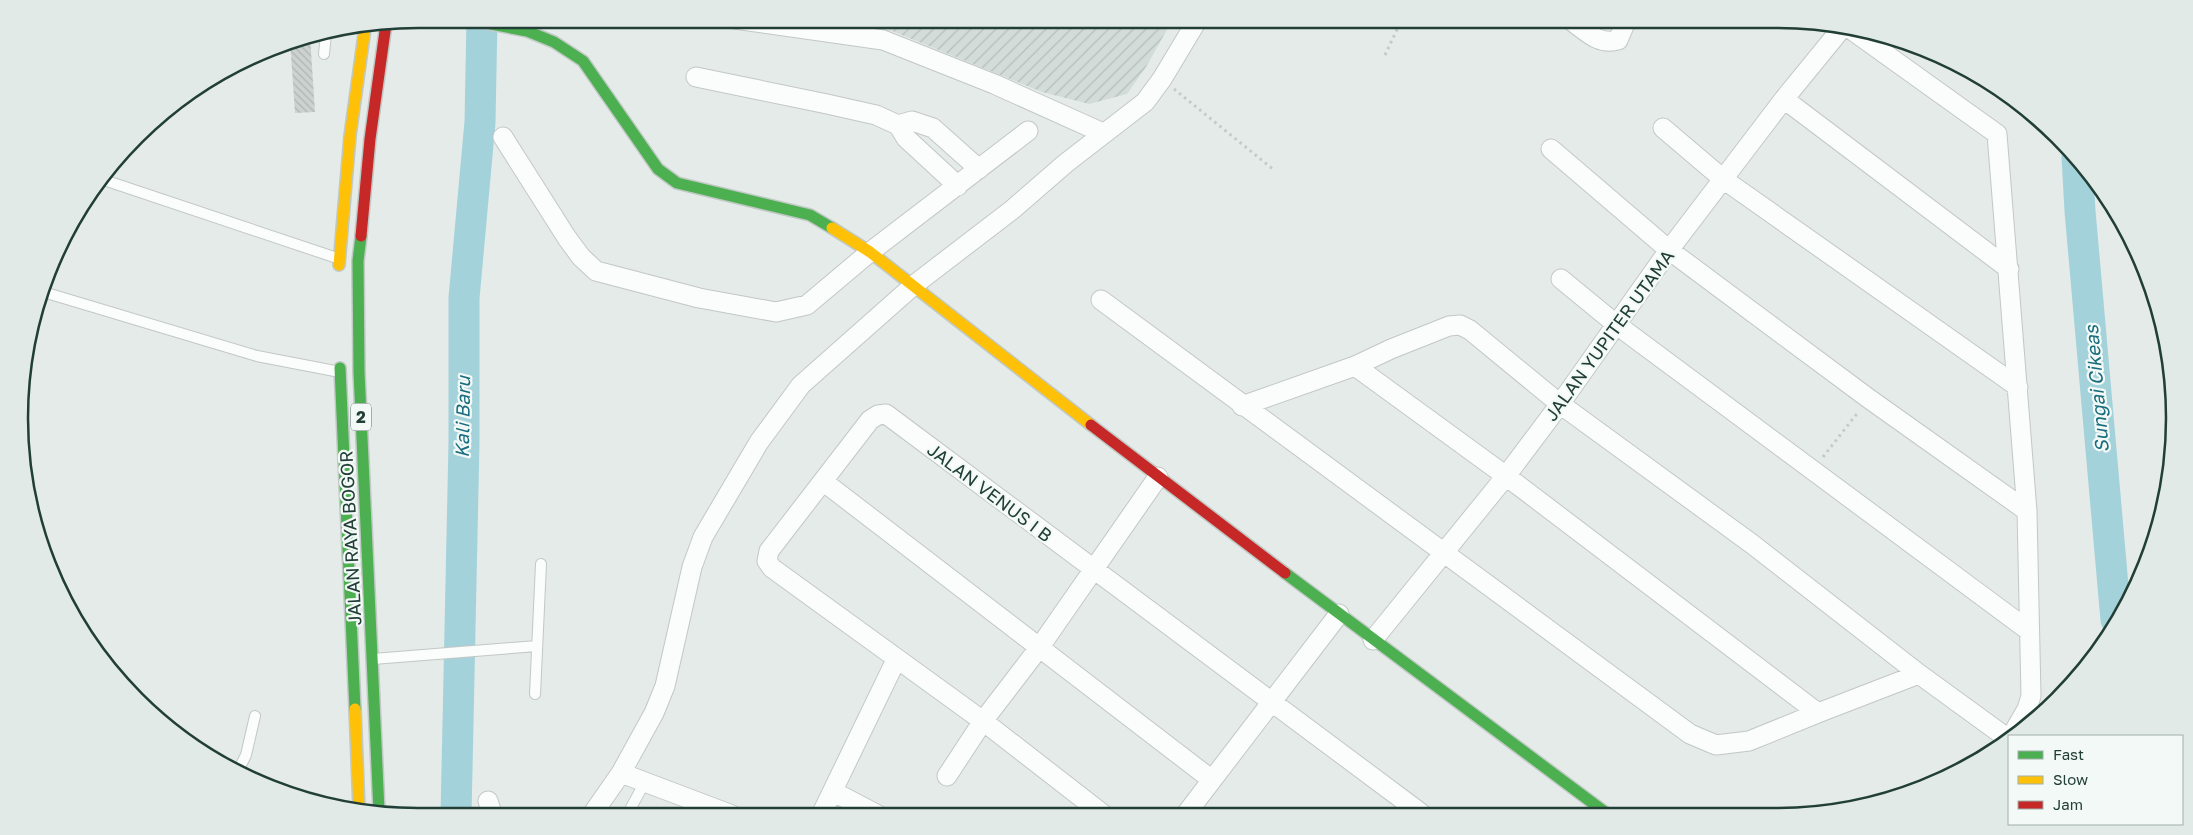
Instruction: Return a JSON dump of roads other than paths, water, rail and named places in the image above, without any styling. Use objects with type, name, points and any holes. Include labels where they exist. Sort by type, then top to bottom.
[{"type":"main road","points":[[518,28],[568,50],[583,61],[658,169],[677,183],[810,215],[870,252],[1158,478],[1599,808]]},
{"type":"main road","name":"JALAN RAYA BOGOR","points":[[379,805],[359,372],[358,261],[370,139],[385,29]]},
{"type":"main road","points":[[340,278],[339,259],[350,136],[364,32]]},
{"type":"main road","name":"JALAN RAYA BOGOR","points":[[340,353],[359,803]]},
{"type":"street","points":[[798,28],[883,40],[994,84],[1104,133]]},
{"type":"street","points":[[597,808],[621,773],[654,713],[665,686],[692,567],[703,537],[759,442],[801,385],[914,285],[1013,209],[1104,133],[1145,102],[1162,79],[1193,28]]},
{"type":"street","points":[[1581,28],[1599,41],[1608,43],[1618,40],[1623,28]]},
{"type":"street","name":"JALAN YUPITER UTAMA","points":[[1373,640],[1506,476],[1617,325],[1669,250],[1784,99],[1838,33]]},
{"type":"street","points":[[1862,38],[1997,134],[2028,511],[2028,630],[2031,696],[2019,722]]},
{"type":"street","points":[[696,77],[876,115],[898,124],[912,121],[933,128],[979,169]]},
{"type":"street","points":[[1784,99],[2009,269]]},
{"type":"street","points":[[898,124],[906,138],[958,186]]},
{"type":"street","points":[[1663,128],[1723,179],[2018,386]]},
{"type":"street","points":[[503,137],[566,238],[581,257],[596,271],[699,298],[776,312],[807,305],[870,252],[1028,131]]},
{"type":"street","points":[[1550,149],[1669,250],[1868,398],[2028,511]]},
{"type":"street","points":[[1561,279],[1617,325],[2028,630]]},
{"type":"street","points":[[1101,300],[1242,406],[1444,552],[1690,734],[1716,746],[1749,741],[1919,674]]},
{"type":"street","points":[[1242,406],[1355,366],[1441,329],[1460,325],[1470,330],[1560,404],[1752,544],[1919,674],[2002,735]]},
{"type":"street","points":[[1355,366],[1506,476],[1818,713]]},
{"type":"street","name":"JALAN VENUS I B","points":[[824,482],[870,420],[878,415],[886,414],[1414,808]]},
{"type":"street","points":[[946,776],[983,721],[1039,648],[1158,478]]},
{"type":"street","points":[[1095,808],[983,721],[896,660],[772,568],[767,561],[769,551],[824,482],[1212,780]]},
{"type":"street","points":[[1191,808],[1274,702],[1339,614]]},
{"type":"street","points":[[825,808],[896,660]]},
{"type":"street","points":[[621,773],[712,808]]},
{"type":"street","points":[[834,792],[865,808]]},
{"type":"lane","points":[[324,54],[326,39]]},
{"type":"lane","points":[[107,181],[305,249],[339,259],[358,261]]},
{"type":"lane","points":[[48,293],[257,356],[340,372]]},
{"type":"lane","points":[[535,694],[541,564]]},
{"type":"lane","points":[[352,662],[423,654],[537,646]]},
{"type":"lane","points":[[241,765],[246,755],[255,716]]},
{"type":"lane","points":[[630,808],[645,782]]},
{"type":"waterway","name":"Kali Baru","points":[[456,808],[464,442],[464,298],[480,122],[482,28]]},
{"type":"waterway","name":"Sungai Cikeas","points":[[2078,171],[2115,608]]}]
